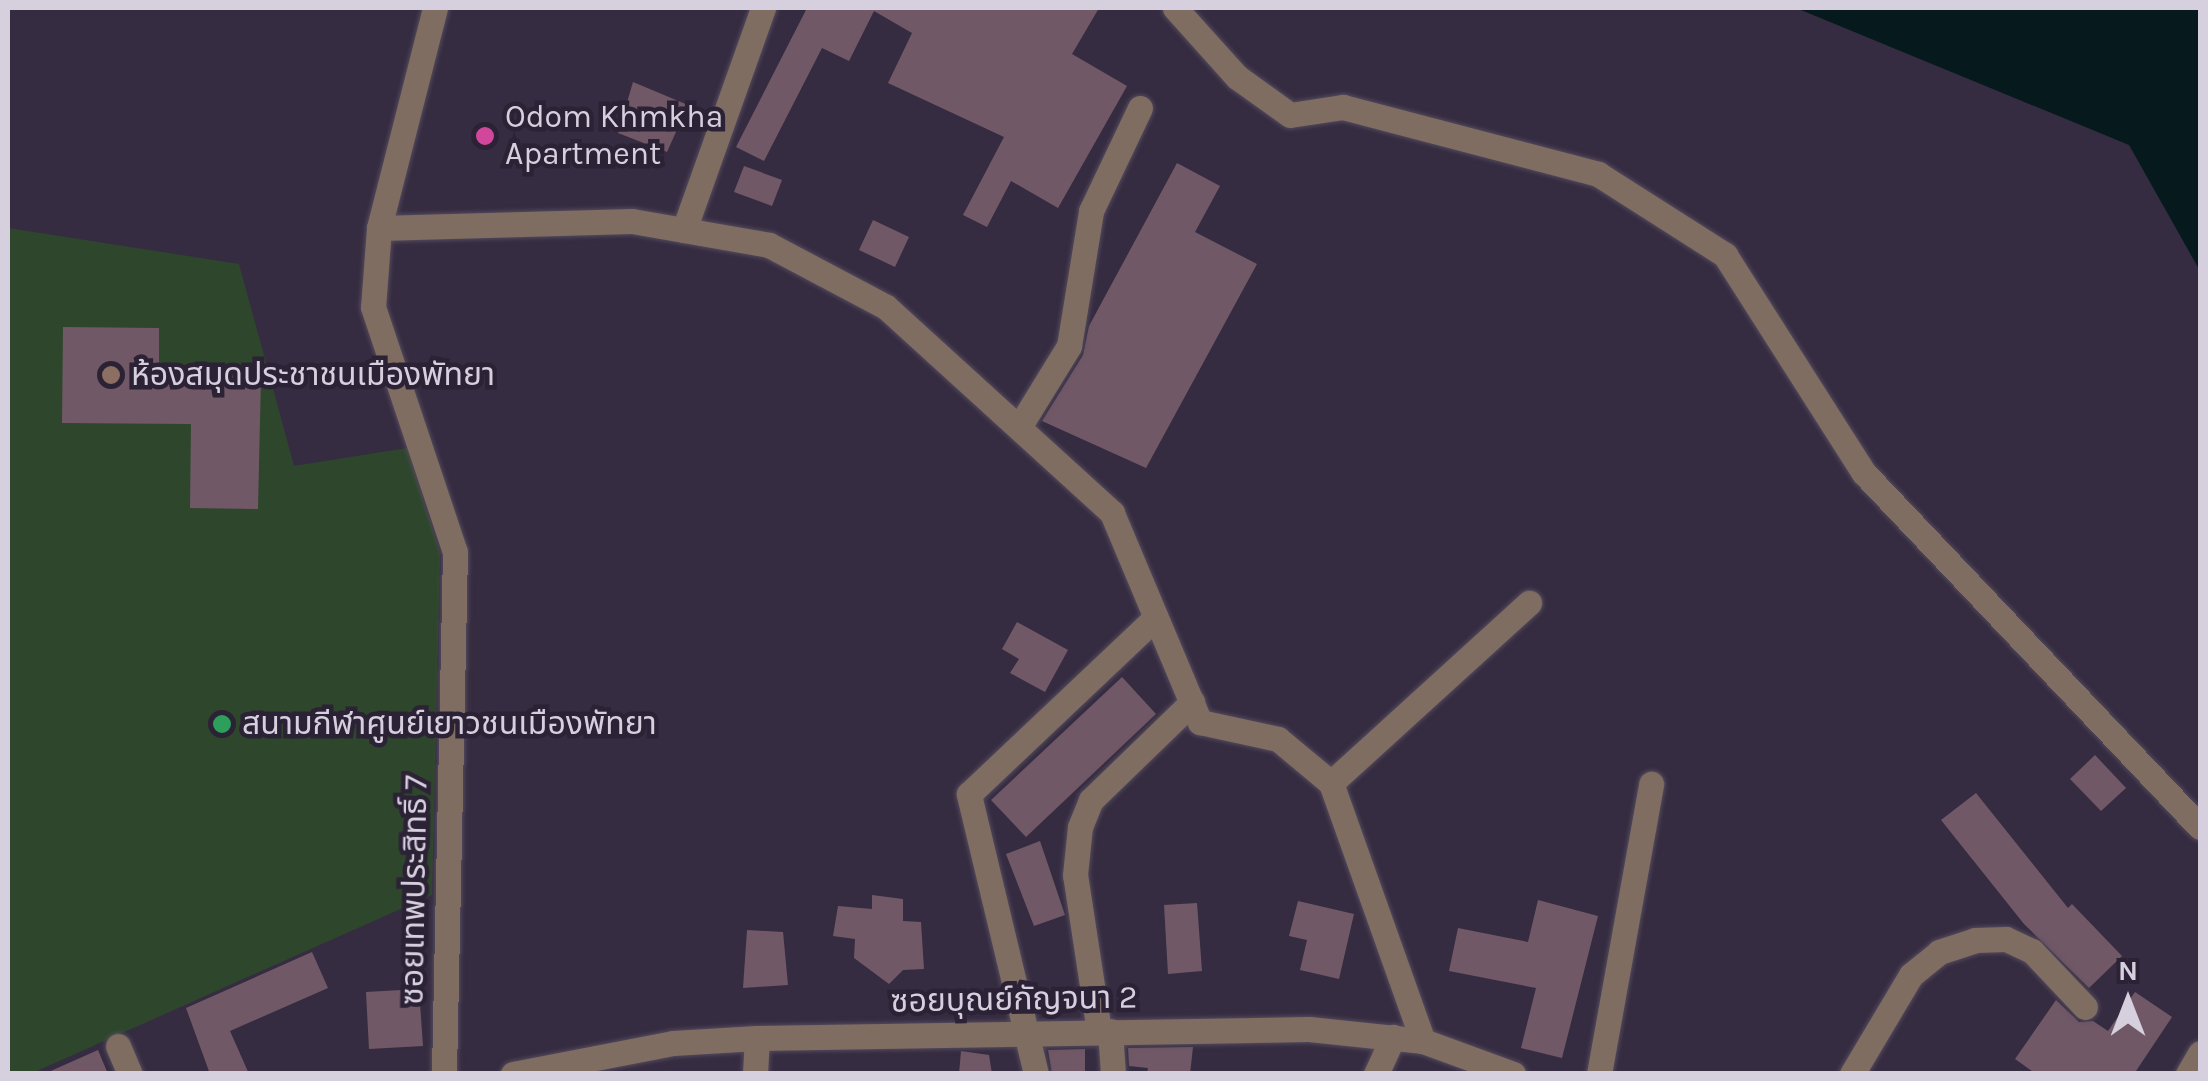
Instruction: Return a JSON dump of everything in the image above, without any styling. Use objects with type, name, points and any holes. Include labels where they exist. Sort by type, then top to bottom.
[{"type":"street","name":"ซอยเทพประสิทธิ์ 7","points":[[435,8],[379,228],[373,307],[454,552],[444,1074]]},
{"type":"street","points":[[684,230],[763,8]]},
{"type":"street","points":[[1175,8],[1237,76],[1290,115],[1344,107],[1598,174],[1725,254],[1864,473],[2200,827]]},
{"type":"street","points":[[1021,424],[1068,346],[1091,212],[1140,108]]},
{"type":"street","points":[[379,228],[632,222],[684,230],[769,246],[886,307],[1021,424],[1112,513],[1200,722],[1278,739],[1331,783],[1424,1040]]},
{"type":"street","points":[[1331,783],[1528,603]]},
{"type":"street","points":[[1036,1074],[1031,1032],[970,794],[1155,618]]},
{"type":"street","points":[[1113,1074],[1075,876],[1080,827],[1091,800],[1192,702]]},
{"type":"street","points":[[1598,1074],[1651,784]]},
{"type":"street","points":[[1852,1074],[1911,975],[1939,952],[1975,940],[2006,939],[2032,951],[2085,1008]]},
{"type":"street","name":"ซอยบุณย์กัญจนา 2","points":[[513,1074],[674,1043],[757,1038],[1309,1030],[1424,1040],[1513,1074]]},
{"type":"street","points":[[1376,1074],[1392,1037]]},
{"type":"street","points":[[755,1074],[757,1038]]},
{"type":"street","points":[[118,1046],[130,1074]]},
{"type":"street","points":[[2188,1074],[2200,1053]]},
{"type":"green space","name":"สนามกีฬาศูนย์เยาวชนเมืองพัทยา","points":[[8,228],[239,264],[294,466],[407,448],[440,552],[432,895],[30,1074],[8,1073]]},
{"type":"shaded area","points":[[1796,8],[2200,8],[2200,271],[2129,145]]},
{"type":"building","points":[[807,8],[1099,8],[1072,54],[1127,86],[1058,208],[1011,181],[987,227],[963,215],[1004,137],[888,83],[912,33],[874,11],[849,61],[822,48],[764,161],[736,147]]},
{"type":"building","points":[[633,82],[688,105],[667,152],[618,133]]},
{"type":"building","points":[[1177,163],[1220,186],[1195,232],[1257,264],[1146,468],[1042,421],[1083,355],[1089,326]]},
{"type":"building","points":[[744,166],[782,180],[772,206],[734,192]]},
{"type":"building","points":[[873,220],[909,237],[895,267],[859,250]]},
{"type":"building","points":[[63,327],[159,328],[159,374],[261,376],[258,509],[190,508],[191,424],[62,423]]},
{"type":"building","points":[[1017,622],[1068,650],[1045,692],[1010,673],[1019,659],[1002,649]]},
{"type":"building","points":[[1122,677],[1156,714],[1026,837],[991,800]]},
{"type":"building","points":[[2095,755],[2126,788],[2101,811],[2070,779]]},
{"type":"building","points":[[1976,793],[2068,908],[2072,904],[2122,956],[2089,988],[2024,924],[1941,820]]},
{"type":"building","points":[[1040,841],[1065,915],[1034,926],[1006,854]]},
{"type":"building","points":[[872,895],[903,899],[903,921],[921,922],[924,969],[903,970],[889,984],[854,958],[855,939],[833,936],[838,906],[872,909]]},
{"type":"building","points":[[1538,900],[1598,916],[1562,1058],[1521,1048],[1536,988],[1449,971],[1458,928],[1528,942]]},
{"type":"building","points":[[1298,901],[1354,914],[1339,979],[1300,970],[1307,940],[1289,936]]},
{"type":"building","points":[[1197,903],[1202,971],[1168,974],[1164,905]]},
{"type":"building","points":[[747,930],[783,932],[788,985],[743,988]]},
{"type":"building","points":[[312,952],[328,988],[230,1031],[249,1074],[210,1074],[186,1008]]},
{"type":"building","points":[[419,989],[423,1046],[369,1049],[366,992]]},
{"type":"building","points":[[2135,992],[2172,1017],[2134,1074],[2036,1074],[2015,1059],[2056,1000],[2079,1022],[2093,1021],[2108,1031]]},
{"type":"building","points":[[1193,1047],[1190,1074],[1147,1074],[1148,1068],[1129,1066],[1128,1048]]},
{"type":"building","points":[[1085,1049],[1085,1074],[1052,1074],[1048,1050]]},
{"type":"building","points":[[98,1050],[108,1074],[44,1074]]},
{"type":"building","points":[[961,1051],[989,1055],[992,1074],[959,1074]]},
{"type":"place","name":"Odom Khmkha Apartment","points":[[485,136]]},
{"type":"place","name":"ห้องสมุดประชาชนเมืองพัทยา","points":[[111,375]]},
{"type":"place","name":"สนามกีฬาศูนย์เยาวชนเมืองพัทยา","points":[[222,724]]}]
